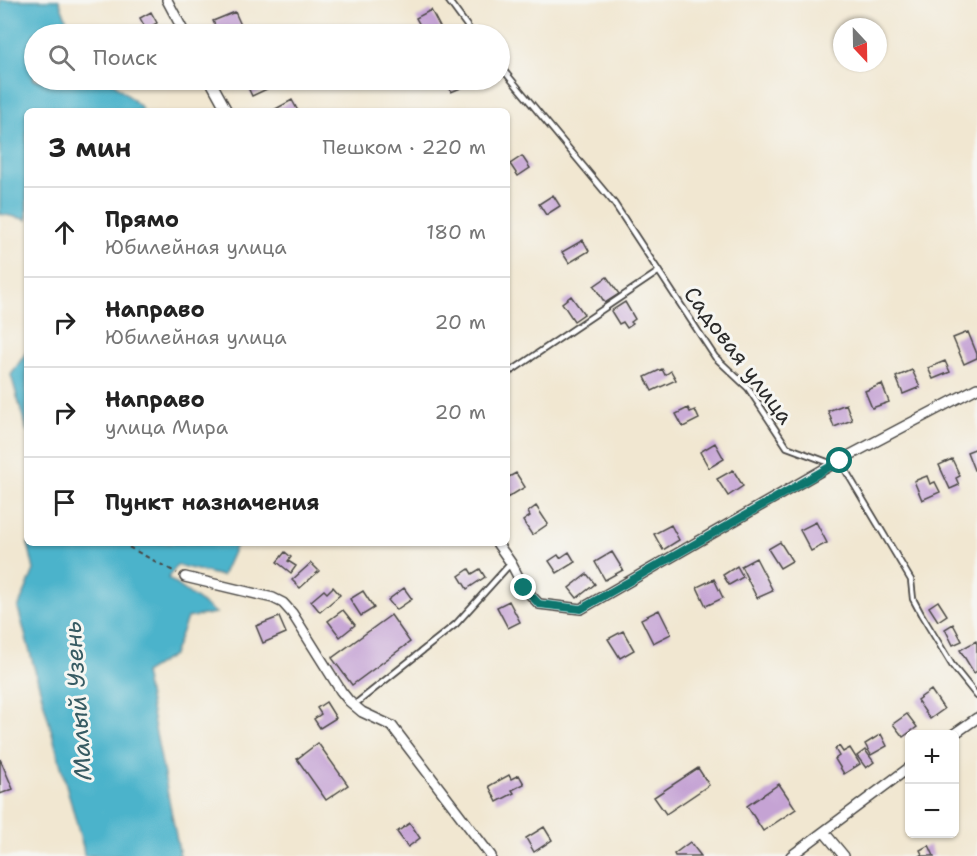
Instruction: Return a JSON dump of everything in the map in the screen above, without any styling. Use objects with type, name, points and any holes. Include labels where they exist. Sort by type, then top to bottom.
[{"type":"street","points":[[167,0],[180,24]]},
{"type":"street","points":[[215,90],[225,108]]},
{"type":"street","points":[[499,546],[524,588],[539,604],[581,609],[837,463],[977,388]]},
{"type":"street","points":[[184,577],[273,598],[283,603],[292,613],[349,701],[362,712],[392,726],[491,856]]},
{"type":"street","points":[[959,731],[977,718]]},
{"type":"street","points":[[791,856],[905,770]]},
{"type":"street","points":[[824,832],[844,856]]},
{"type":"lane","points":[[448,0],[466,24]]},
{"type":"lane","name":"Садовая улица","points":[[510,78],[614,203],[715,357],[748,388],[787,447],[837,463]]},
{"type":"lane","name":"Садовая улица","points":[[510,372],[658,272]]},
{"type":"lane","points":[[837,463],[911,580],[913,599],[921,615],[952,665],[977,696]]},
{"type":"lane","points":[[359,701],[456,624],[511,563]]},
{"type":"path","points":[[127,546],[184,577]]},
{"type":"water","points":[[0,0],[59,0],[68,24],[24,24],[24,90],[121,90],[141,108],[24,108],[24,219],[0,214]]},
{"type":"water","points":[[24,356],[24,421],[11,375]]},
{"type":"water","name":"Малый Узень","points":[[29,546],[236,546],[222,576],[177,565],[168,578],[216,613],[187,618],[173,655],[144,673],[180,856],[84,856],[18,608],[34,570]]},
{"type":"building","points":[[431,10],[438,24],[419,24],[416,18]]},
{"type":"building","points":[[151,12],[157,23],[143,24],[140,18]]},
{"type":"building","points":[[235,12],[240,24],[214,24],[213,21]]},
{"type":"building","points":[[249,90],[265,90],[252,96]]},
{"type":"building","points":[[292,100],[296,108],[277,108]]},
{"type":"building","points":[[522,156],[530,168],[518,176],[510,164]]},
{"type":"building","points":[[553,195],[560,206],[546,215],[539,204]]},
{"type":"building","points":[[583,240],[589,251],[569,263],[562,252]]},
{"type":"building","points":[[607,277],[619,294],[605,303],[594,286]]},
{"type":"building","points":[[571,296],[584,314],[574,321],[562,303]]},
{"type":"building","points":[[625,302],[635,319],[631,322],[633,324],[627,328],[623,322],[619,324],[611,311]]},
{"type":"building","points":[[968,332],[977,358],[964,364],[953,338]]},
{"type":"building","points":[[945,361],[950,372],[933,379],[928,368]]},
{"type":"building","points":[[662,369],[665,375],[671,371],[676,380],[652,391],[645,377]]},
{"type":"building","points":[[912,370],[920,387],[903,394],[896,377]]},
{"type":"building","points":[[882,384],[889,402],[872,408],[865,391]]},
{"type":"building","points":[[846,404],[852,420],[834,427],[828,411]]},
{"type":"building","points":[[688,408],[690,412],[695,410],[699,419],[683,427],[676,414]]},
{"type":"building","points":[[715,443],[724,459],[709,468],[700,452]]},
{"type":"building","points":[[977,448],[977,469],[974,470],[967,452]]},
{"type":"building","points":[[952,459],[960,476],[956,478],[959,485],[950,489],[939,465]]},
{"type":"building","points":[[733,470],[743,486],[728,496],[717,479]]},
{"type":"building","points":[[516,473],[525,487],[510,496],[510,476]]},
{"type":"building","points":[[927,476],[930,484],[935,482],[940,492],[922,500],[914,481]]},
{"type":"building","points":[[536,506],[548,524],[532,535],[523,521],[530,516],[528,512]]},
{"type":"building","points":[[816,522],[827,543],[811,551],[800,530]]},
{"type":"building","points":[[671,525],[679,540],[663,550],[654,534]]},
{"type":"building","points":[[780,542],[792,561],[780,568],[768,549]]},
{"type":"building","points":[[285,552],[291,557],[288,561],[296,566],[291,573],[277,562]]},
{"type":"building","points":[[569,552],[575,562],[557,573],[549,561]]},
{"type":"building","points":[[612,552],[623,570],[605,580],[595,562]]},
{"type":"building","points":[[756,558],[773,591],[757,598],[741,566]]},
{"type":"building","points":[[311,563],[319,571],[300,588],[292,580]]},
{"type":"building","points":[[737,566],[743,577],[729,585],[723,575]]},
{"type":"building","points":[[469,569],[472,574],[480,569],[485,577],[467,589],[459,576]]},
{"type":"building","points":[[587,574],[595,584],[577,598],[569,588]]},
{"type":"building","points":[[714,579],[723,598],[706,606],[697,587]]},
{"type":"building","points":[[333,587],[340,595],[320,612],[311,601],[324,590],[327,593]]},
{"type":"building","points":[[404,588],[412,599],[396,610],[388,600]]},
{"type":"building","points":[[363,591],[374,608],[361,616],[350,599]]},
{"type":"building","points":[[509,601],[520,622],[508,628],[497,607]]},
{"type":"building","points":[[938,601],[947,615],[938,621],[929,607]]},
{"type":"building","points":[[343,610],[355,625],[340,637],[328,621]]},
{"type":"building","points":[[659,610],[671,634],[653,643],[641,619]]},
{"type":"building","points":[[391,615],[410,642],[352,685],[332,658]]},
{"type":"building","points":[[279,617],[286,633],[263,643],[256,626]]},
{"type":"building","points":[[953,624],[962,641],[953,645],[945,629]]},
{"type":"building","points":[[623,631],[634,650],[620,658],[608,639]]},
{"type":"building","points":[[976,641],[977,671],[974,673],[960,650]]},
{"type":"building","points":[[931,690],[944,709],[930,719],[917,700]]},
{"type":"building","points":[[326,702],[336,718],[320,728],[314,719],[321,714],[317,708]]},
{"type":"building","points":[[907,714],[917,727],[913,730],[905,730],[903,737],[893,724]]},
{"type":"building","points":[[881,734],[887,746],[871,755],[865,744]]},
{"type":"building","points":[[318,743],[348,785],[326,800],[297,759]]},
{"type":"building","points":[[839,746],[843,752],[850,748],[860,764],[844,774],[835,759],[839,756],[835,749]]},
{"type":"building","points":[[865,750],[874,762],[866,768],[857,756]]},
{"type":"building","points":[[0,759],[13,789],[0,794]]},
{"type":"building","points":[[698,768],[709,785],[666,814],[654,797]]},
{"type":"building","points":[[509,775],[511,779],[519,775],[524,784],[512,790],[514,793],[497,802],[489,786]]},
{"type":"building","points":[[779,784],[796,809],[763,831],[747,806]]},
{"type":"building","points":[[410,823],[420,838],[408,847],[397,832]]},
{"type":"building","points":[[544,827],[552,840],[534,852],[526,838]]},
{"type":"building","points":[[690,842],[701,856],[675,856],[674,854]]},
{"type":"building","points":[[929,845],[934,856],[919,856],[922,854],[920,850]]},
{"type":"route","points":[[524,588],[539,604],[581,609],[840,461]]}]
